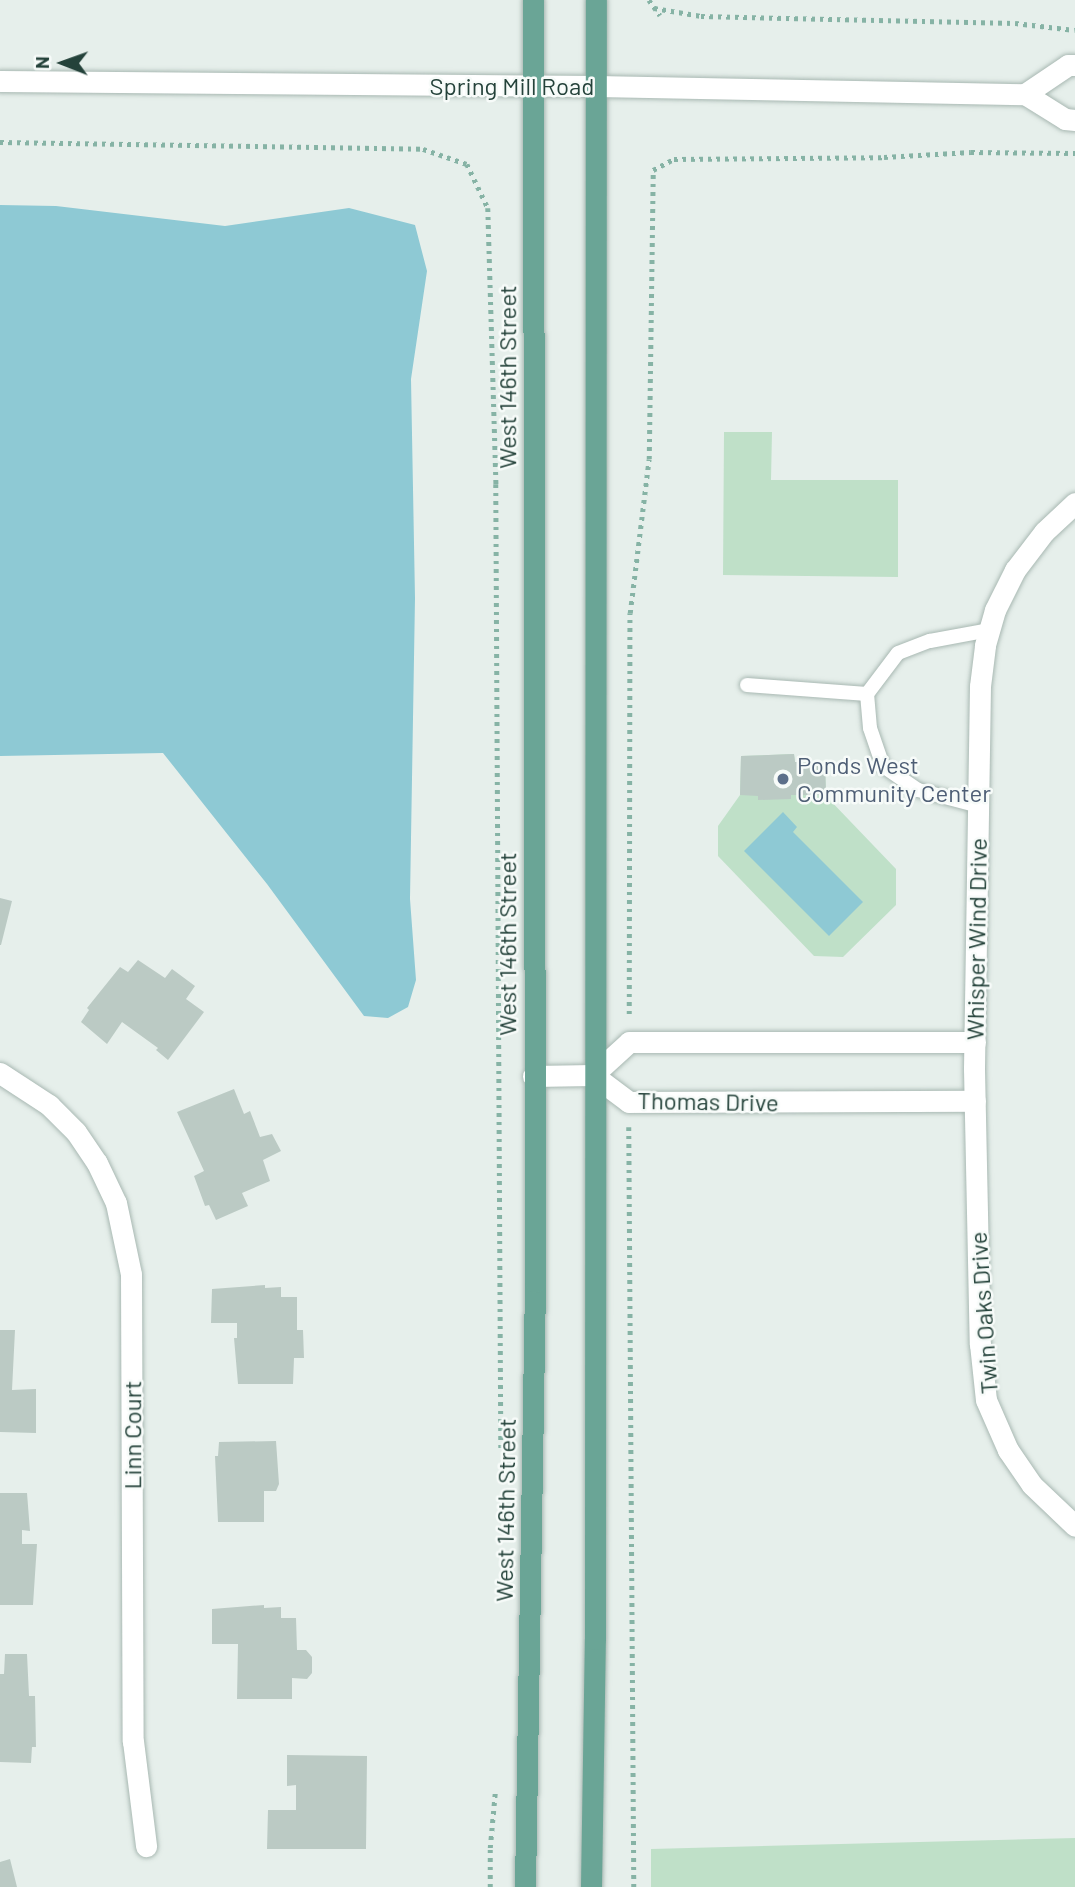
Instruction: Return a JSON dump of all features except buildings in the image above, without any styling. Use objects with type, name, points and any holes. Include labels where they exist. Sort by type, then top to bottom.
[{"type":"main road","name":"West 146th Street","points":[[525,1887],[535,1282],[533,0]]},
{"type":"main road","points":[[591,1887],[594,1639],[596,0]]},
{"type":"street","points":[[1075,65],[1068,65],[1025,94],[1065,119],[1075,120]]},
{"type":"street","name":"Spring Mill Road","points":[[0,81],[596,86],[1025,94]]},
{"type":"street","name":"Whisper Wind Drive","points":[[974,1069],[980,686],[995,610],[1015,570],[1044,532],[1075,503]]},
{"type":"street","points":[[533,1076],[593,1075],[629,1042],[975,1042]]},
{"type":"street","name":"Twin Oaks Drive","points":[[974,1069],[980,1344],[986,1400],[1014,1459],[1032,1485],[1075,1526]]},
{"type":"street","name":"Linn Court","points":[[0,1073],[49,1105],[76,1132],[97,1163],[116,1203],[131,1275],[133,1741],[146,1846]]},
{"type":"street","name":"Thomas Drive","points":[[593,1075],[629,1102],[975,1101]]},
{"type":"lane","points":[[979,806],[918,790],[883,766],[870,728],[867,694],[898,653],[930,641],[990,630]]},
{"type":"lane","points":[[747,685],[867,694]]},
{"type":"path","points":[[649,0],[660,15]]},
{"type":"path","points":[[654,8],[701,16],[1015,23],[1075,30]]},
{"type":"path","points":[[0,142],[423,149],[467,164],[488,208],[496,498],[501,1466]]},
{"type":"path","points":[[629,998],[630,613],[649,459],[653,170],[674,159],[884,157],[971,152],[1075,153]]},
{"type":"path","points":[[629,1153],[634,1887]]},
{"type":"path","points":[[491,1887],[490,1848],[497,1779]]},
{"type":"green space","points":[[724,432],[772,432],[771,480],[898,480],[898,577],[723,575]]},
{"type":"green space","points":[[794,754],[795,762],[825,763],[826,796],[896,869],[896,905],[843,957],[814,956],[718,856],[718,826],[740,795],[741,756]]},
{"type":"green space","points":[[1075,1838],[1075,1887],[651,1887],[651,1849]]},
{"type":"water","points":[[0,205],[56,206],[225,226],[349,208],[415,225],[427,271],[411,379],[415,598],[410,899],[416,980],[408,1007],[388,1018],[364,1016],[267,884],[163,753],[0,756]]},
{"type":"water","points":[[783,812],[797,827],[793,832],[863,902],[829,936],[744,851]]},
{"type":"place","name":"Ponds West Community Center","points":[[783,779]]}]
